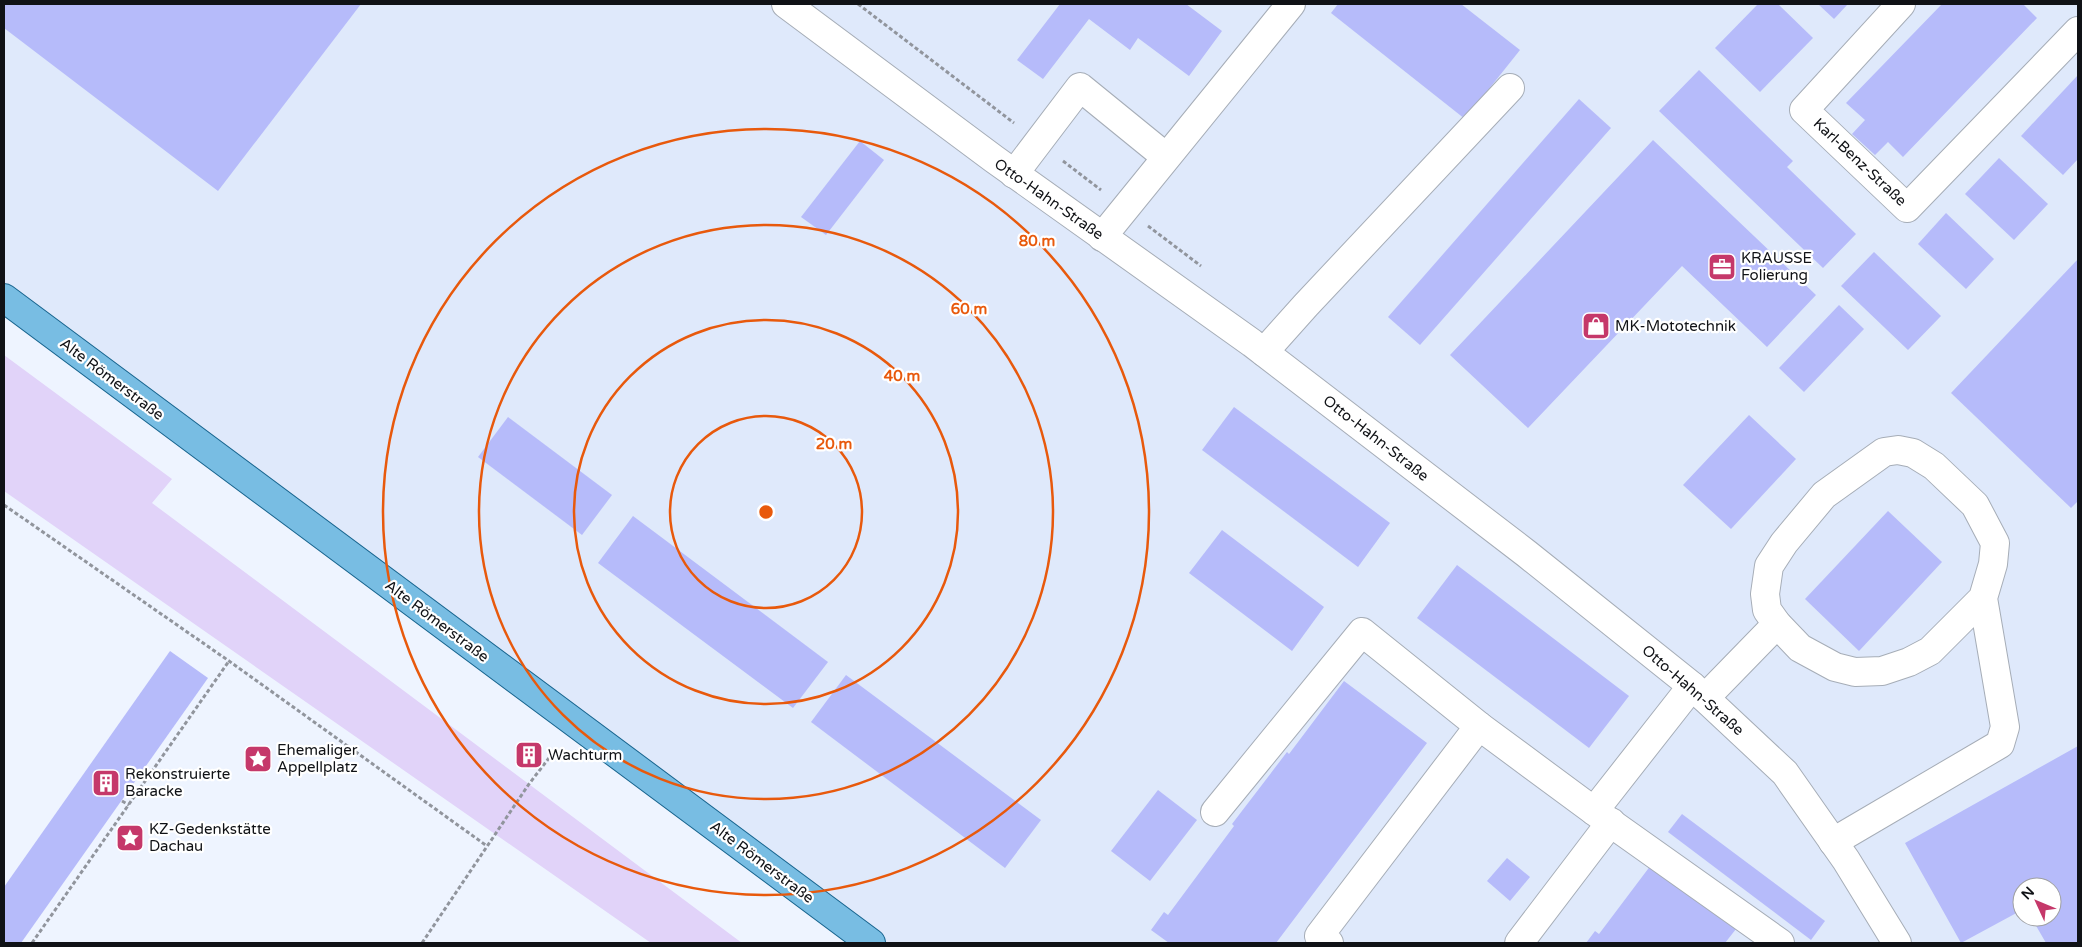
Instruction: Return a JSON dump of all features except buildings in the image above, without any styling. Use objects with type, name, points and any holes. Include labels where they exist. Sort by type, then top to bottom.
[{"type":"main road","name":"Alte Römerstraße","points":[[4,298],[871,943]]},
{"type":"street","name":"Otto-Hahn-Straße","points":[[786,4],[1014,174],[1264,352],[1526,554],[1699,692],[1785,773],[1833,842],[1897,943]]},
{"type":"street","points":[[1102,237],[1291,4]]},
{"type":"street","name":"Karl-Benz-Straße","points":[[1901,4],[1804,110],[1907,208],[2078,31]]},
{"type":"street","points":[[1014,174],[1080,87],[1166,157]]},
{"type":"street","points":[[1264,352],[1510,88]]},
{"type":"street","points":[[1833,842],[2000,744],[2004,728],[1983,598],[1993,564],[1995,543],[1975,505],[1934,466],[1913,453],[1898,450],[1884,452],[1824,495],[1784,543],[1769,566],[1765,594],[1767,610],[1777,624],[1800,648],[1835,667],[1855,672],[1882,671],[1909,662],[1930,651],[1983,598]]},
{"type":"street","points":[[1519,943],[1602,817],[1699,692],[1777,624]]},
{"type":"street","points":[[1215,812],[1362,632],[1479,726],[1602,817],[1780,943]]},
{"type":"street","points":[[1329,943],[1319,936],[1479,726]]},
{"type":"path","points":[[4,504],[229,660],[487,846]]},
{"type":"path","points":[[32,943],[229,660]]},
{"type":"path","points":[[422,943],[549,758]]},
{"type":"path","points":[[122,801],[129,805]]},
{"type":"shaded area","points":[[4,4],[2078,4],[2078,943],[867,943],[4,296]]},
{"type":"shaded area","points":[[4,355],[172,479],[152,503],[742,943],[651,943],[4,491]]},
{"type":"place","name":"KRAUSSE Folierung","points":[[1722,267]]},
{"type":"place","name":"MK-Mototechnik","points":[[1596,326]]},
{"type":"place","name":"Wachturm","points":[[529,755]]},
{"type":"place","name":"Ehemaliger Appellplatz","points":[[258,759]]},
{"type":"place","name":"Rekonstruierte Baracke","points":[[106,783]]},
{"type":"place","name":"KZ-Gedenkstätte Dachau","points":[[130,838]]}]
